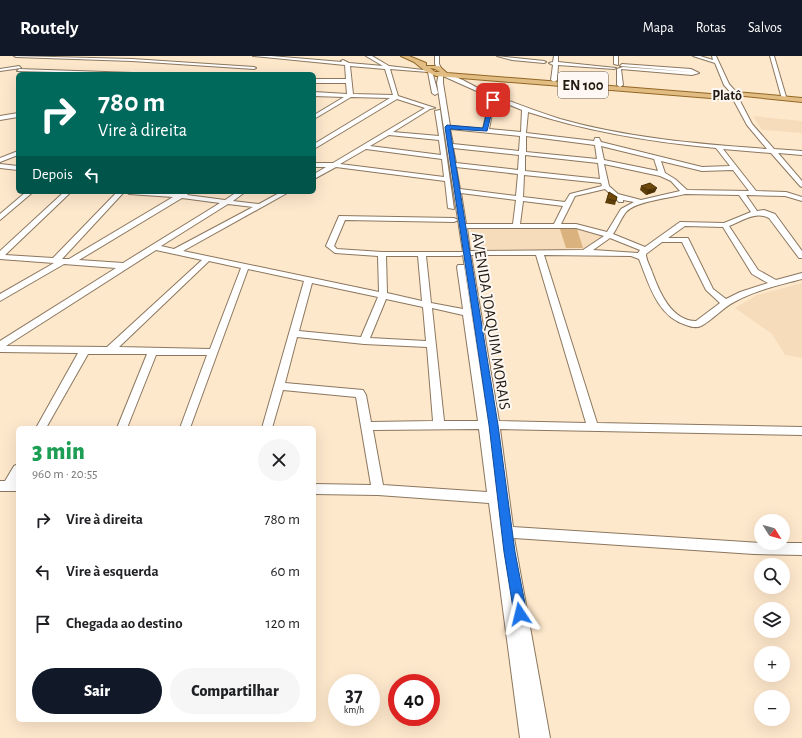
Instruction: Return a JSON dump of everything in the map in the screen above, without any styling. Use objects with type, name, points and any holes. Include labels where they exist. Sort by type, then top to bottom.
[{"type":"main road","name":"EN 100","points":[[404,56],[446,75],[802,100]]},
{"type":"main road","name":"EN 100","points":[[446,75],[551,79],[724,95]]},
{"type":"main road","name":"EN 100","points":[[736,96],[802,104]]},
{"type":"street","points":[[20,70],[16,56],[134,58],[254,68]]},
{"type":"street","points":[[253,72],[256,56],[347,63]]},
{"type":"street","points":[[276,56],[388,67],[428,68]]},
{"type":"street","points":[[330,56],[347,63]]},
{"type":"street","points":[[368,56],[388,67],[396,97]]},
{"type":"street","name":"AVENIDA JOAQUIM MORAIS","points":[[437,56],[437,64],[446,75],[447,127],[457,191],[458,223]]},
{"type":"street","points":[[499,56],[512,59],[544,62]]},
{"type":"street","points":[[616,56],[620,85]]},
{"type":"street","points":[[618,66],[619,56]]},
{"type":"street","points":[[695,56],[716,59]]},
{"type":"street","points":[[701,56],[716,59]]},
{"type":"street","points":[[772,56],[785,99]]},
{"type":"street","points":[[127,64],[134,58]]},
{"type":"street","points":[[551,79],[554,59],[618,66],[692,74],[697,73],[692,70],[618,66]]},
{"type":"street","points":[[716,59],[727,84],[736,96],[740,108],[750,125],[801,184],[786,194]]},
{"type":"street","points":[[347,63],[350,95]]},
{"type":"street","name":"AVENIDA JOAQUIM MORAIS","points":[[428,68],[433,108],[442,138],[448,179],[458,223],[489,425],[542,738]]},
{"type":"street","points":[[120,72],[123,69]]},
{"type":"street","points":[[0,70],[69,72]]},
{"type":"street","points":[[446,75],[525,110],[596,129],[677,142],[802,153]]},
{"type":"street","points":[[316,81],[348,81]]},
{"type":"street","points":[[727,84],[724,95],[740,108]]},
{"type":"street","points":[[316,94],[396,97],[433,108]]},
{"type":"street","points":[[316,116],[350,95]]},
{"type":"street","points":[[316,146],[396,97]]},
{"type":"street","points":[[486,130],[494,97]]},
{"type":"street","points":[[316,176],[433,108]]},
{"type":"street","points":[[516,226],[520,198],[520,171],[525,110]]},
{"type":"street","points":[[0,118],[16,115]]},
{"type":"street","points":[[447,127],[597,143],[702,169],[735,168]]},
{"type":"street","points":[[596,129],[597,143],[605,184]]},
{"type":"street","points":[[389,133],[442,138]]},
{"type":"street","points":[[450,146],[600,161],[662,174],[673,180],[685,192]]},
{"type":"street","points":[[718,146],[754,193]]},
{"type":"street","points":[[366,147],[444,157]]},
{"type":"street","points":[[0,160],[16,154]]},
{"type":"street","points":[[657,158],[662,174]]},
{"type":"street","points":[[316,164],[336,165],[448,179]]},
{"type":"street","points":[[453,165],[520,171],[605,184],[622,201],[622,210],[610,235],[585,252]]},
{"type":"street","points":[[0,166],[16,168]]},
{"type":"street","points":[[556,225],[572,195],[605,184]]},
{"type":"street","points":[[457,191],[567,204]]},
{"type":"street","points":[[622,210],[630,205],[685,192],[786,194],[802,200]]},
{"type":"street","points":[[741,193],[755,213]]},
{"type":"street","points":[[0,218],[28,194]]},
{"type":"street","points":[[0,256],[66,194]]},
{"type":"street","points":[[63,261],[119,194]]},
{"type":"street","points":[[0,298],[63,261],[184,194],[260,206]]},
{"type":"street","points":[[0,346],[239,194]]},
{"type":"street","points":[[175,252],[282,194]]},
{"type":"street","points":[[618,196],[641,202]]},
{"type":"street","points":[[802,256],[772,216],[764,212],[755,213],[725,225],[688,224],[678,226],[644,254],[585,252],[382,254],[336,251],[330,246],[340,221],[346,218],[516,226],[576,226],[610,235],[644,254],[661,300],[685,322],[692,325],[698,324],[726,303],[774,283],[802,276]]},
{"type":"street","points":[[725,225],[755,272],[774,283]]},
{"type":"street","points":[[678,226],[710,290],[726,303]]},
{"type":"street","points":[[660,240],[685,240]]},
{"type":"street","points":[[153,248],[467,313]]},
{"type":"street","points":[[539,252],[593,427]]},
{"type":"street","points":[[364,341],[383,296],[382,254]]},
{"type":"street","points":[[422,254],[439,426]]},
{"type":"street","name":"AVENIDA JOAQUIM MORAIS","points":[[463,254],[467,313],[489,425],[493,498],[528,738]]},
{"type":"street","points":[[0,256],[124,266]]},
{"type":"street","points":[[110,350],[207,259]]},
{"type":"street","points":[[186,426],[245,267]]},
{"type":"street","points":[[268,426],[309,280]]},
{"type":"street","points":[[294,334],[364,341],[431,344]]},
{"type":"street","points":[[0,349],[213,352]]},
{"type":"street","points":[[42,426],[85,350]]},
{"type":"street","points":[[123,426],[153,351]]},
{"type":"street","points":[[279,386],[361,394],[378,490]]},
{"type":"street","points":[[367,426],[489,425],[802,431]]},
{"type":"street","points":[[9,486],[16,473]]},
{"type":"street","points":[[316,489],[378,490],[493,498]]},
{"type":"street","points":[[507,532],[754,548],[802,549]]},
{"type":"shaded area","points":[[753,116],[802,121],[802,133],[762,130]]},
{"type":"shaded area","points":[[576,227],[604,235],[583,250],[474,250],[470,229]]},
{"type":"shaded area","points":[[560,229],[577,229],[583,248],[566,248]]},
{"type":"shaded area","points":[[802,283],[802,358],[785,355],[772,334],[735,308],[757,295]]},
{"type":"building","points":[[650,183],[657,188],[648,190],[641,186]]},
{"type":"building","points":[[609,192],[617,197],[616,201],[607,199]]},
{"type":"district","name":"Platô","points":[[727,95]]},
{"type":"route","points":[[493,100],[486,130],[447,127],[494,425],[507,532],[520,614]]}]
